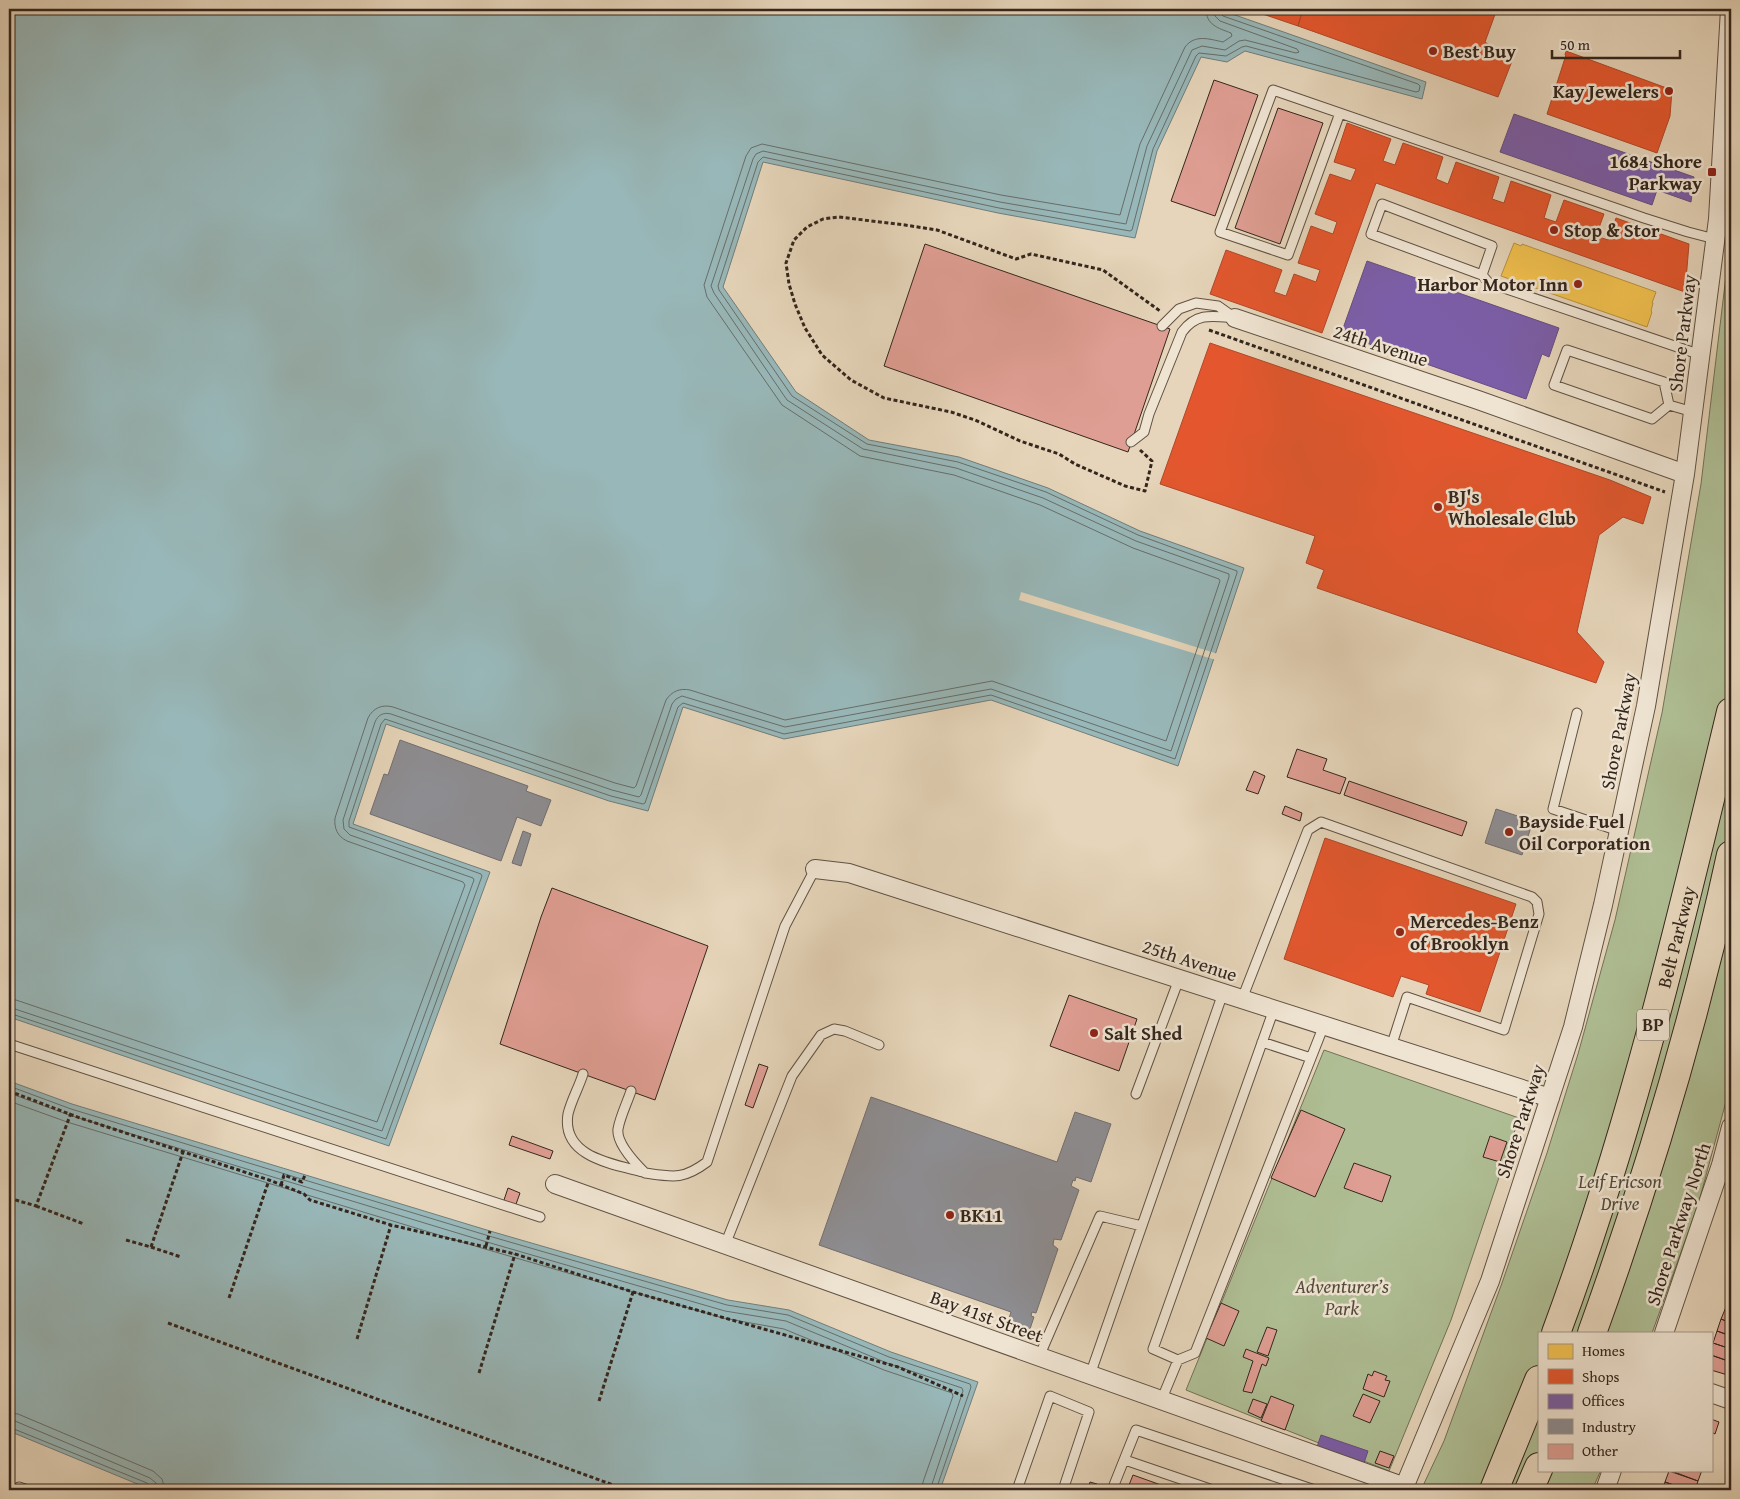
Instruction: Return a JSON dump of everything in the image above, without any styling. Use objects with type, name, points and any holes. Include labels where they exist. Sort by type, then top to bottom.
[{"type":"highway","name":"Belt Parkway","points":[[1556,1332],[1574,1286],[1644,1056],[1677,934],[1731,712]]},
{"type":"highway","name":"Belt Parkway","points":[[1592,1332],[1648,1167],[1716,925],[1731,855]]},
{"type":"highway","points":[[1494,1490],[1538,1382]]},
{"type":"highway","points":[[1529,1490],[1538,1469]]},
{"type":"street","name":"Shore Parkway","points":[[1404,1489],[1490,1281],[1573,1027],[1604,905],[1646,706],[1685,474],[1718,220],[1730,9]]},
{"type":"street","name":"24th Avenue","points":[[1235,318],[1478,400],[1685,474]]},
{"type":"street","name":"25th Avenue","points":[[815,869],[849,873],[1550,1098]]},
{"type":"street","name":"Shore Parkway North","points":[[1664,1332],[1726,1167],[1731,1127]]},
{"type":"street","name":"Bay 41st Street","points":[[555,1184],[1404,1489]]},
{"type":"street","points":[[1712,1393],[1731,1400]]},
{"type":"street","points":[[1605,1490],[1611,1472]]},
{"type":"lane","points":[[1340,114],[1288,256],[1220,232],[1273,90],[1644,218],[1715,239]]},
{"type":"lane","points":[[1482,275],[1492,246],[1382,204],[1370,234],[1482,275],[1489,283],[1700,355]]},
{"type":"lane","points":[[1162,326],[1179,309],[1196,304],[1218,306],[1235,318]]},
{"type":"lane","name":"24th Avenue","points":[[1131,442],[1144,432],[1149,414],[1182,332],[1189,323],[1210,316],[1235,318]]},
{"type":"lane","points":[[1567,350],[1664,382],[1669,405],[1652,419],[1554,385],[1567,350]]},
{"type":"lane","points":[[1669,405],[1693,412]]},
{"type":"lane","points":[[1577,713],[1553,809],[1619,831]]},
{"type":"lane","points":[[1242,999],[1308,830],[1321,822],[1532,897],[1538,902],[1539,914],[1504,1030],[1407,997],[1391,1047]]},
{"type":"lane","points":[[583,1074],[568,1114],[568,1130],[572,1140],[586,1153],[598,1159],[645,1173],[680,1176],[694,1172],[707,1162],[786,926],[815,869]]},
{"type":"lane","points":[[1136,1094],[1179,979]]},
{"type":"lane","points":[[1090,1375],[1223,993]]},
{"type":"lane","points":[[1178,1360],[1153,1349],[1274,1009]]},
{"type":"lane","points":[[1161,1401],[1178,1360],[1195,1353],[1324,1025]]},
{"type":"lane","points":[[725,1245],[792,1076],[821,1035],[834,1029],[845,1031],[879,1045]]},
{"type":"lane","points":[[1262,1042],[1311,1058]]},
{"type":"lane","points":[[9,1044],[540,1217]]},
{"type":"lane","points":[[631,1091],[618,1131],[624,1146],[633,1160],[645,1173]]},
{"type":"lane","points":[[1040,1357],[1100,1216],[1142,1226]]},
{"type":"lane","points":[[1017,1490],[1050,1396],[1089,1412],[1063,1490]]},
{"type":"lane","points":[[1112,1490],[1136,1430],[1315,1490]]},
{"type":"lane","points":[[1124,1460],[1213,1490]]},
{"type":"lane","points":[[19,1487],[28,1490]]},
{"type":"path","points":[[1131,442],[1152,461],[1146,491],[1118,483],[1082,467],[1059,454],[1020,441],[975,420],[951,412],[884,398],[851,380],[822,355],[805,328],[795,304],[789,284],[786,263],[794,240],[807,227],[823,219],[839,217],[905,225],[937,230],[1016,259],[1031,254],[1103,270],[1165,314]]},
{"type":"path","points":[[1206,329],[1666,493]]},
{"type":"path","points":[[9,1091],[80,1118],[269,1180],[304,1194],[310,1200],[391,1224],[516,1254],[633,1292],[898,1367],[963,1396]]},
{"type":"path","points":[[36,1206],[71,1113]]},
{"type":"path","points":[[151,1247],[182,1152]]},
{"type":"path","points":[[281,1185],[284,1175],[302,1182],[305,1175]]},
{"type":"path","points":[[229,1298],[269,1180]]},
{"type":"path","points":[[9,1198],[84,1224]]},
{"type":"path","points":[[357,1339],[391,1224]]},
{"type":"path","points":[[486,1246],[490,1231]]},
{"type":"path","points":[[126,1240],[180,1257]]},
{"type":"path","points":[[479,1373],[516,1254]]},
{"type":"path","points":[[599,1401],[633,1292]]},
{"type":"path","points":[[168,1323],[627,1490]]},
{"type":"green space","name":"Leif Ericson Drive","points":[[1731,234],[1731,1083],[1698,1205],[1652,1332],[1538,1332],[1538,1472],[1600,1472],[1592,1490],[1421,1490],[1444,1441],[1502,1283],[1547,1153],[1578,1054],[1615,920],[1662,713],[1701,484]]},
{"type":"green space","name":"Adventurer’s Park","points":[[1324,1050],[1519,1118],[1451,1320],[1389,1471],[1186,1390]]},
{"type":"water","points":[[9,9],[1218,9],[1426,82],[1422,99],[1245,51],[1227,62],[1201,57],[1157,151],[1135,238],[998,213],[763,162],[723,287],[796,392],[869,440],[959,457],[1048,488],[1140,531],[1244,568],[1178,766],[991,700],[784,739],[683,707],[648,811],[609,801],[386,724],[353,824],[490,872],[389,1146],[9,1017]]},
{"type":"water","points":[[9,1081],[72,1104],[490,1231],[728,1300],[789,1310],[891,1352],[978,1382],[940,1490],[152,1490],[9,1431]]},
{"type":"pier","points":[[1021,592],[1218,654],[1216,660],[1019,600]]},
{"type":"building: Homes","name":"Harbor Motor Inn","points":[[1514,243],[1521,246],[1522,244],[1656,292],[1647,327],[1501,276]]},
{"type":"building: Shops","points":[[1248,9],[1303,9],[1298,26]]},
{"type":"building: Shops","name":"Best Buy","points":[[1303,9],[1497,9],[1485,42],[1512,61],[1498,97],[1298,26]]},
{"type":"building: Shops","points":[[1566,51],[1672,90],[1670,116],[1657,153],[1547,114]]},
{"type":"building: Shops","name":"Stop & Stor","points":[[1347,123],[1391,139],[1383,161],[1395,165],[1403,143],[1443,157],[1436,179],[1448,184],[1456,162],[1499,177],[1492,199],[1504,203],[1511,181],[1551,195],[1544,218],[1556,222],[1564,200],[1604,214],[1596,236],[1608,240],[1616,218],[1689,244],[1685,292],[1376,183],[1322,333],[1210,294],[1226,250],[1282,270],[1274,292],[1286,296],[1294,274],[1316,282],[1320,270],[1298,263],[1311,226],[1333,234],[1337,222],[1315,214],[1330,174],[1351,181],[1356,169],[1334,162]]},
{"type":"building: Shops","name":"BJ's Wholesale Club","points":[[1210,343],[1610,480],[1651,497],[1643,524],[1623,517],[1599,535],[1577,632],[1604,662],[1596,683],[1317,588],[1324,570],[1306,563],[1315,536],[1160,484]]},
{"type":"building: Shops","name":"Mercedes-Benz of Brooklyn","points":[[1325,838],[1516,904],[1480,1012],[1426,994],[1429,985],[1401,976],[1393,997],[1284,959]]},
{"type":"building: Offices","points":[[1514,114],[1694,177],[1691,202],[1657,190],[1652,205],[1500,152]]},
{"type":"building: Offices","points":[[1367,261],[1559,328],[1549,357],[1542,354],[1526,399],[1341,334]]},
{"type":"building: Offices","points":[[1321,1435],[1368,1451],[1364,1463],[1317,1447]]},
{"type":"building: Industry","points":[[400,740],[528,786],[526,791],[551,800],[541,826],[517,817],[501,861],[370,814],[384,774],[388,775]]},
{"type":"building: Industry","name":"Bayside Fuel Oil Corporation","points":[[1496,809],[1533,821],[1522,855],[1485,843]]},
{"type":"building: Industry","points":[[523,831],[531,834],[521,866],[512,863]]},
{"type":"building: Industry","name":"BK11","points":[[871,1097],[1057,1162],[1075,1112],[1111,1124],[1091,1182],[1076,1177],[1075,1181],[1073,1180],[1071,1186],[1079,1190],[1061,1240],[1054,1239],[1053,1245],[1058,1249],[1036,1313],[1032,1312],[1031,1316],[1034,1317],[1030,1329],[1008,1322],[1011,1312],[819,1245]]},
{"type":"building: Other","points":[[1214,80],[1258,95],[1215,216],[1171,201]]},
{"type":"building: Other","points":[[1278,108],[1323,123],[1280,244],[1235,228]]},
{"type":"building: Other","points":[[925,244],[1170,329],[1128,452],[884,366]]},
{"type":"building: Other","points":[[1297,749],[1327,759],[1323,770],[1346,778],[1340,794],[1287,777]]},
{"type":"building: Other","points":[[1254,771],[1265,776],[1258,794],[1246,790]]},
{"type":"building: Other","points":[[1349,781],[1467,822],[1462,836],[1344,795]]},
{"type":"building: Other","points":[[1285,806],[1302,813],[1300,821],[1282,814]]},
{"type":"building: Other","points":[[552,888],[708,946],[655,1100],[500,1044]]},
{"type":"building: Other","name":"Salt Shed","points":[[1069,995],[1137,1019],[1119,1071],[1050,1046]]},
{"type":"building: Other","points":[[759,1064],[768,1067],[753,1108],[745,1105]]},
{"type":"building: Other","points":[[1301,1110],[1345,1129],[1315,1197],[1271,1178]]},
{"type":"building: Other","points":[[512,1136],[553,1151],[550,1159],[509,1145]]},
{"type":"building: Other","points":[[1490,1136],[1507,1142],[1500,1162],[1483,1157]]},
{"type":"building: Other","points":[[1354,1163],[1391,1176],[1382,1202],[1344,1188]]},
{"type":"building: Other","points":[[508,1188],[520,1193],[515,1207],[503,1203]]},
{"type":"building: Other","points":[[1221,1303],[1239,1311],[1224,1346],[1206,1338]]},
{"type":"building: Other","points":[[1726,1307],[1731,1309],[1731,1323],[1721,1319]]},
{"type":"building: Other","points":[[1721,1319],[1731,1323],[1731,1336],[1717,1331]]},
{"type":"building: Other","points":[[1267,1327],[1277,1330],[1268,1356],[1257,1352]]},
{"type":"building: Other","points":[[1717,1331],[1731,1336],[1731,1349],[1713,1343]]},
{"type":"building: Other","points":[[1713,1343],[1731,1349],[1731,1362],[1712,1355]]},
{"type":"building: Other","points":[[1246,1349],[1269,1358],[1266,1366],[1262,1364],[1252,1393],[1243,1391],[1253,1361],[1243,1357]]},
{"type":"building: Other","points":[[1712,1355],[1731,1362],[1731,1376],[1712,1370]]},
{"type":"building: Other","points":[[1374,1371],[1387,1376],[1385,1380],[1390,1381],[1384,1397],[1363,1389],[1368,1374],[1372,1376]]},
{"type":"building: Other","points":[[1363,1394],[1380,1401],[1370,1423],[1353,1416]]},
{"type":"building: Other","points":[[1271,1396],[1294,1405],[1285,1430],[1261,1421]]},
{"type":"building: Other","points":[[1253,1399],[1267,1404],[1261,1418],[1248,1412]]},
{"type":"building: Other","points":[[1712,1419],[1719,1422],[1715,1434],[1712,1432]]},
{"type":"building: Other","points":[[1380,1451],[1394,1456],[1389,1468],[1375,1463]]},
{"type":"building: Other","points":[[1669,1472],[1698,1481],[1695,1490],[1688,1490],[1665,1482]]},
{"type":"building: Other","points":[[1674,1472],[1701,1472],[1698,1481]]},
{"type":"building: Other","points":[[1133,1475],[1175,1490],[1127,1490]]},
{"type":"building: Other","points":[[1090,1482],[1097,1484],[1095,1490],[1085,1490],[1086,1487],[1088,1488]]},
{"type":"building: Other","points":[[1665,1482],[1688,1490],[1662,1490]]},
{"type":"place","name":"Best Buy","points":[[1433,51]]},
{"type":"place","name":"Kay Jewelers","points":[[1669,91]]},
{"type":"place","name":"1684 Shore Parkway","points":[[1712,172]]},
{"type":"place","name":"Stop & Stor","points":[[1554,230]]},
{"type":"place","name":"Harbor Motor Inn","points":[[1578,284]]},
{"type":"place","name":"BJ's Wholesale Club","points":[[1438,507]]},
{"type":"place","name":"Bayside Fuel Oil Corporation","points":[[1509,832]]},
{"type":"place","name":"Mercedes-Benz of Brooklyn","points":[[1400,932]]},
{"type":"place","name":"Salt Shed","points":[[1094,1033]]},
{"type":"place","name":"BK11","points":[[950,1215]]}]
